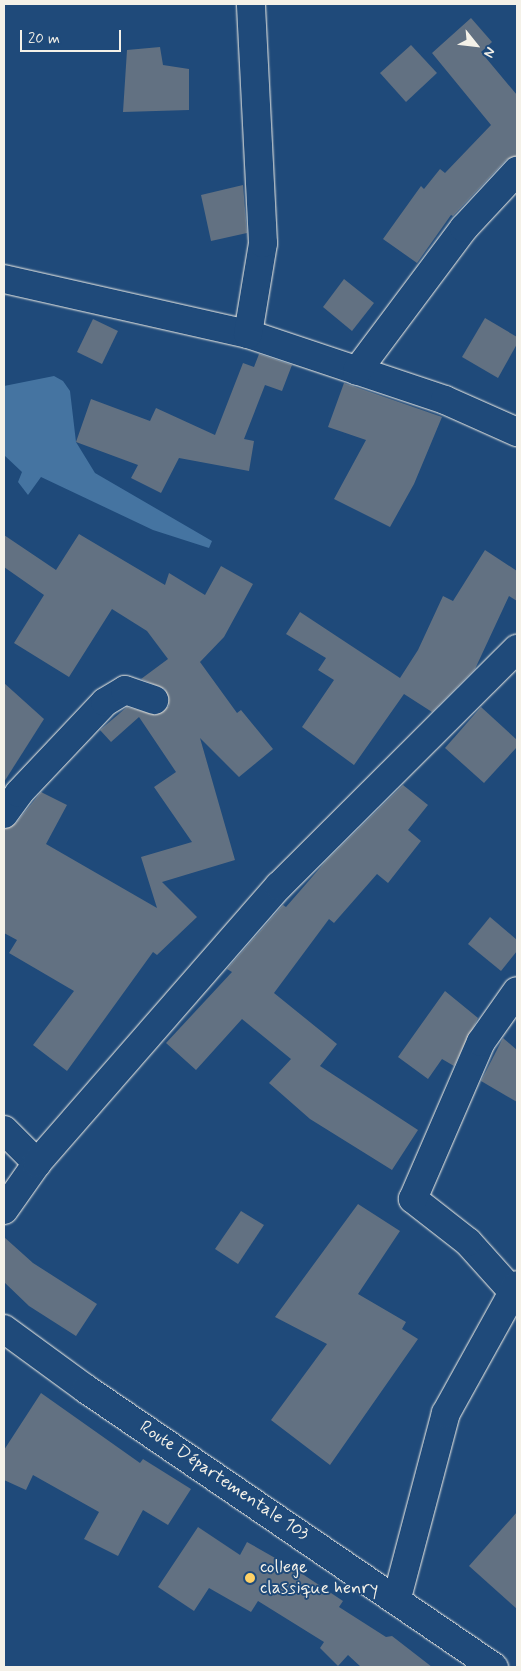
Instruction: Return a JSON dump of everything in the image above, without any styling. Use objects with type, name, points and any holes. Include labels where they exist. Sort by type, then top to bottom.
[{"type":"street","points":[[248,334],[264,243],[251,4]]},
{"type":"street","points":[[357,371],[464,228],[517,171]]},
{"type":"street","points":[[4,279],[248,334],[445,400],[517,432]]},
{"type":"street","points":[[4,1210],[38,1163],[279,886],[465,705],[517,649]]},
{"type":"street","points":[[9,795],[105,702],[125,690],[154,700]]},
{"type":"street","points":[[397,1598],[446,1413],[515,1288],[468,1242],[413,1199],[481,1042],[517,992]]},
{"type":"street","points":[[4,1130],[38,1163]]},
{"type":"street","name":"Route Départementale 103","points":[[4,1329],[86,1389],[397,1598],[494,1667]]},
{"type":"water","points":[[54,376],[63,381],[70,391],[76,442],[95,473],[212,541],[209,548],[153,530],[41,477],[28,495],[18,482],[22,472],[4,455],[4,386]]},
{"type":"building","points":[[471,18],[492,42],[481,52],[517,95],[517,156],[506,160],[453,216],[451,215],[417,263],[383,239],[421,186],[424,189],[440,169],[445,173],[491,125],[432,53]]},
{"type":"building","points":[[411,45],[437,73],[406,102],[380,73]]},
{"type":"building","points":[[160,47],[163,65],[189,69],[189,110],[123,112],[127,50]]},
{"type":"building","points":[[243,185],[247,233],[211,241],[201,195]]},
{"type":"building","points":[[344,279],[374,303],[352,331],[323,307]]},
{"type":"building","points":[[485,318],[517,337],[517,344],[498,378],[462,357]]},
{"type":"building","points":[[93,319],[118,331],[102,364],[77,352]]},
{"type":"building","points":[[259,354],[292,365],[282,391],[265,385],[244,439],[254,441],[249,471],[179,458],[161,493],[131,478],[138,465],[76,442],[91,399],[150,421],[156,408],[215,435],[243,363],[254,367]]},
{"type":"building","points":[[344,383],[442,417],[414,484],[390,527],[334,499],[366,440],[328,427]]},
{"type":"building","points":[[79,534],[165,585],[169,573],[205,595],[221,566],[253,584],[224,637],[200,662],[237,713],[241,710],[273,749],[239,777],[200,738],[235,860],[162,882],[197,917],[157,955],[153,952],[67,1071],[33,1045],[74,991],[9,953],[17,940],[4,933],[4,829],[16,823],[41,792],[67,805],[46,844],[157,908],[141,857],[192,842],[154,787],[176,772],[139,717],[111,742],[100,730],[127,707],[156,715],[169,706],[165,689],[141,679],[168,659],[147,631],[112,609],[69,677],[14,643],[44,595],[4,567],[4,535],[56,570]]},
{"type":"building","points":[[485,550],[517,571],[517,601],[509,596],[475,669],[432,712],[404,694],[354,765],[302,727],[334,680],[318,670],[326,658],[286,634],[300,612],[400,678],[418,650],[443,596],[453,601]]},
{"type":"building","points":[[4,683],[44,719],[4,782]]},
{"type":"building","points":[[481,707],[517,740],[517,747],[484,783],[445,748]]},
{"type":"building","points":[[403,785],[428,805],[408,830],[421,841],[388,883],[377,874],[334,923],[329,919],[274,993],[337,1044],[320,1066],[418,1130],[392,1170],[310,1119],[269,1083],[291,1059],[242,1019],[196,1070],[166,1043],[232,972],[227,969],[283,905],[286,907],[326,861]]},
{"type":"building","points":[[490,917],[517,940],[517,951],[501,971],[468,944]]},
{"type":"building","points":[[445,991],[478,1018],[454,1066],[442,1059],[428,1079],[398,1057]]},
{"type":"building","points":[[503,1038],[517,1050],[517,1102],[481,1081]]},
{"type":"building","points":[[358,1204],[400,1231],[358,1294],[406,1322],[402,1329],[418,1339],[330,1465],[271,1420],[327,1344],[275,1317]]},
{"type":"building","points":[[241,1211],[264,1225],[238,1264],[215,1249]]},
{"type":"building","points":[[4,1237],[33,1263],[97,1304],[76,1336],[29,1306],[4,1282]]},
{"type":"building","points":[[41,1393],[140,1463],[143,1459],[191,1489],[168,1525],[143,1510],[118,1556],[84,1539],[99,1512],[33,1475],[26,1490],[4,1480],[4,1450]]},
{"type":"building","points":[[517,1512],[517,1609],[469,1566]]},
{"type":"building","points":[[198,1527],[240,1555],[247,1542],[298,1571],[343,1601],[339,1607],[386,1637],[392,1636],[432,1667],[361,1667],[348,1655],[338,1666],[320,1648],[324,1642],[258,1601],[251,1612],[209,1588],[194,1611],[158,1587]]},
{"type":"place","name":"college classique henry","points":[[250,1578]]}]
